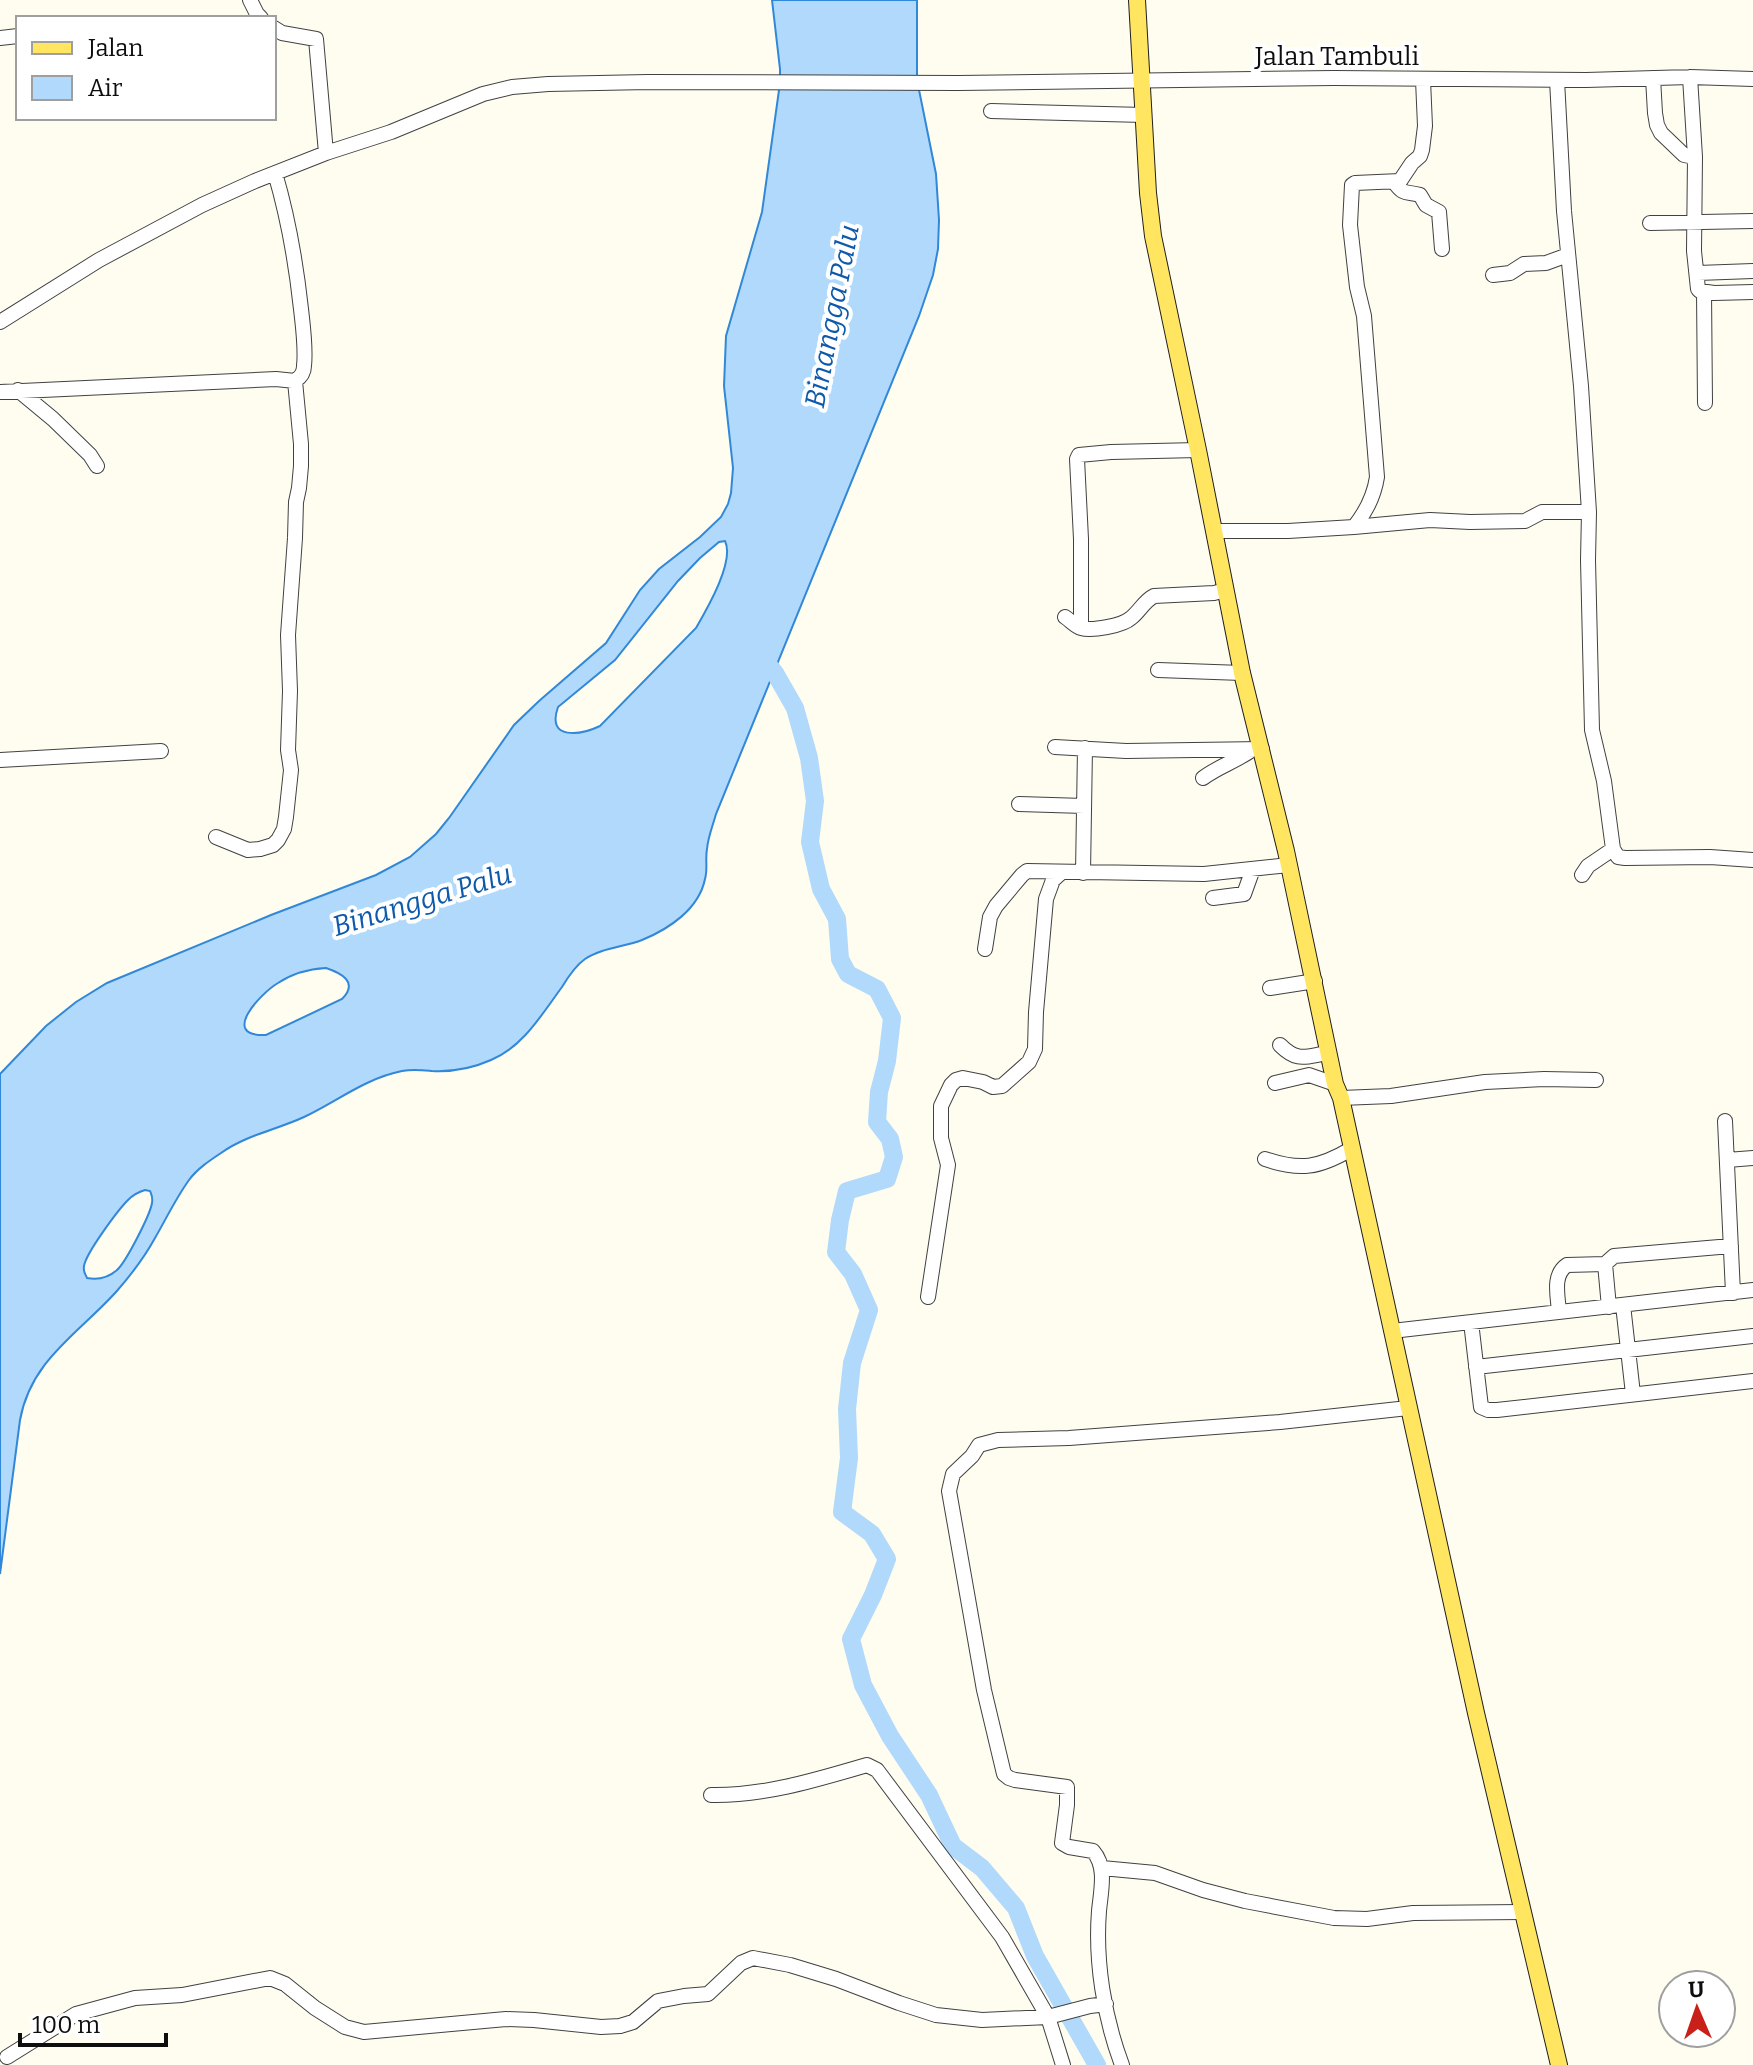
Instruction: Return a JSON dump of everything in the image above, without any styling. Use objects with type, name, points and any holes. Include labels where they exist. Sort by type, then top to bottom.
[{"type":"main road","points":[[1137,0],[1153,236],[1257,749],[1289,865],[1476,1713],[1559,2065]]},
{"type":"street","points":[[276,29],[316,39],[326,153]]},
{"type":"street","points":[[1690,77],[1695,157],[1694,251],[1698,289],[1704,292],[1753,292]]},
{"type":"street","points":[[1653,78],[1657,125],[1661,133],[1684,155],[1695,157]]},
{"type":"street","name":"Jalan Tambuli","points":[[0,322],[124,246],[202,205],[326,153],[391,132],[483,94],[512,87],[624,82],[1753,79]]},
{"type":"street","points":[[1354,527],[1365,514],[1377,477],[1364,316],[1351,239],[1351,189],[1355,183],[1395,183],[1402,179],[1420,156],[1425,126],[1423,80]]},
{"type":"street","points":[[1557,80],[1589,512],[1592,730],[1604,781],[1613,849],[1618,857],[1625,858],[1753,860]]},
{"type":"street","points":[[991,111],[1144,115]]},
{"type":"street","points":[[0,392],[276,379],[295,381],[302,376],[302,323],[287,219],[275,173]]},
{"type":"street","points":[[1395,183],[1402,192],[1420,195],[1426,205],[1439,212],[1442,249]]},
{"type":"street","points":[[1650,223],[1753,221]]},
{"type":"street","points":[[1493,275],[1504,275],[1524,264],[1546,263],[1568,255]]},
{"type":"street","points":[[1698,273],[1753,271]]},
{"type":"street","points":[[1704,292],[1705,403]]},
{"type":"street","points":[[216,837],[248,850],[260,849],[273,845],[284,829],[291,770],[288,750],[288,643],[301,466],[295,381]]},
{"type":"street","points":[[18,390],[53,419],[90,455],[97,466]]},
{"type":"street","points":[[1081,628],[1079,455],[1198,450]]},
{"type":"street","points":[[1214,531],[1288,531],[1430,520],[1525,521],[1542,512],[1589,512]]},
{"type":"street","points":[[1065,617],[1081,628],[1107,627],[1124,624],[1142,608],[1146,600],[1154,596],[1226,590]]},
{"type":"street","points":[[1158,670],[1242,673]]},
{"type":"street","points":[[1055,747],[1126,751],[1257,749]]},
{"type":"street","points":[[1083,873],[1085,748]]},
{"type":"street","points":[[1203,778],[1219,766],[1257,749]]},
{"type":"street","points":[[0,760],[161,751]]},
{"type":"street","points":[[1019,804],[1084,806]]},
{"type":"street","points":[[1582,875],[1588,866],[1613,849]]},
{"type":"street","points":[[985,949],[990,917],[1027,871],[1204,874],[1289,865]]},
{"type":"street","points":[[1213,898],[1244,894],[1253,869]]},
{"type":"street","points":[[928,1297],[948,1165],[941,1138],[941,1106],[956,1080],[963,1078],[993,1087],[1002,1086],[1029,1062],[1035,1049],[1046,899],[1053,880],[1062,872]]},
{"type":"street","points":[[1270,988],[1315,981]]},
{"type":"street","points":[[1280,1045],[1295,1057],[1328,1053]]},
{"type":"street","points":[[1275,1083],[1309,1075],[1338,1091],[1391,1096],[1485,1082],[1596,1080]]},
{"type":"street","points":[[1725,1121],[1733,1293]]},
{"type":"street","points":[[1265,1159],[1302,1167],[1334,1159],[1351,1149]]},
{"type":"street","points":[[1727,1160],[1753,1158]]},
{"type":"street","points":[[1559,1312],[1557,1280],[1559,1271],[1567,1265],[1605,1264],[1614,1256],[1731,1246]]},
{"type":"street","points":[[1605,1264],[1627,1350],[1633,1394]]},
{"type":"street","points":[[1392,1331],[1753,1290]]},
{"type":"street","points":[[1471,1322],[1481,1407],[1488,1410],[1753,1381]]},
{"type":"street","points":[[1476,1367],[1753,1336]]},
{"type":"street","points":[[1122,2065],[1106,2004],[1099,1955],[1100,1858],[1093,1851],[1062,1843],[1067,1787],[1015,1780],[1004,1774],[984,1690],[949,1491],[953,1474],[979,1445],[998,1440],[1069,1438],[1280,1422],[1408,1408]]},
{"type":"street","points":[[711,1795],[761,1792],[867,1765],[877,1770],[1002,1937],[1053,2016],[1063,2065]]},
{"type":"street","points":[[1102,1868],[1155,1873],[1245,1901],[1334,1918],[1367,1919],[1413,1913],[1523,1912]]},
{"type":"street","points":[[7,2057],[87,2010],[135,1998],[182,1995],[262,1978],[285,1984],[345,2027],[364,2032],[506,2019],[612,2027],[633,2022],[658,2001],[708,1994],[741,1963],[753,1958],[821,1974],[936,2015],[958,2019],[1053,2016],[1106,2004]]},
{"type":"water","name":"Binangga Palu","points":[[772,0],[917,0],[917,80],[936,174],[938,249],[919,316],[716,814],[706,853],[702,890],[690,909],[662,930],[642,940],[598,952],[581,962],[531,1029],[502,1054],[462,1069],[406,1070],[376,1079],[304,1117],[231,1147],[196,1172],[132,1273],[58,1349],[34,1381],[20,1420],[0,1574],[0,1074],[46,1026],[107,983],[376,875],[410,857],[449,818],[514,725],[606,643],[640,590],[659,569],[721,517],[731,493],[733,468],[724,386],[726,336],[762,212],[780,69]],"holes":[[[725,541],[727,550],[723,572],[696,628],[600,726],[575,733],[561,730],[557,726],[558,707],[615,660],[678,581],[700,558],[719,542]],[[332,970],[346,979],[347,993],[342,999],[266,1035],[252,1034],[246,1029],[245,1022],[254,1004],[271,988],[295,974]],[[145,1190],[150,1191],[152,1203],[126,1258],[110,1275],[87,1278],[84,1271],[86,1260],[110,1222],[132,1197]]]},
{"type":"waterway","points":[[760,655],[775,673],[795,708],[809,758],[815,801],[810,842],[821,889],[837,919],[840,959],[848,974],[877,989],[892,1018],[877,1122],[890,1139],[894,1157],[887,1179],[847,1191],[836,1252],[853,1274],[869,1310],[852,1363],[847,1409],[849,1458],[842,1512],[872,1534],[887,1559],[851,1639],[863,1685],[890,1736],[929,1795],[953,1846],[982,1868],[1016,1908],[1035,1956],[1097,2065]]}]
